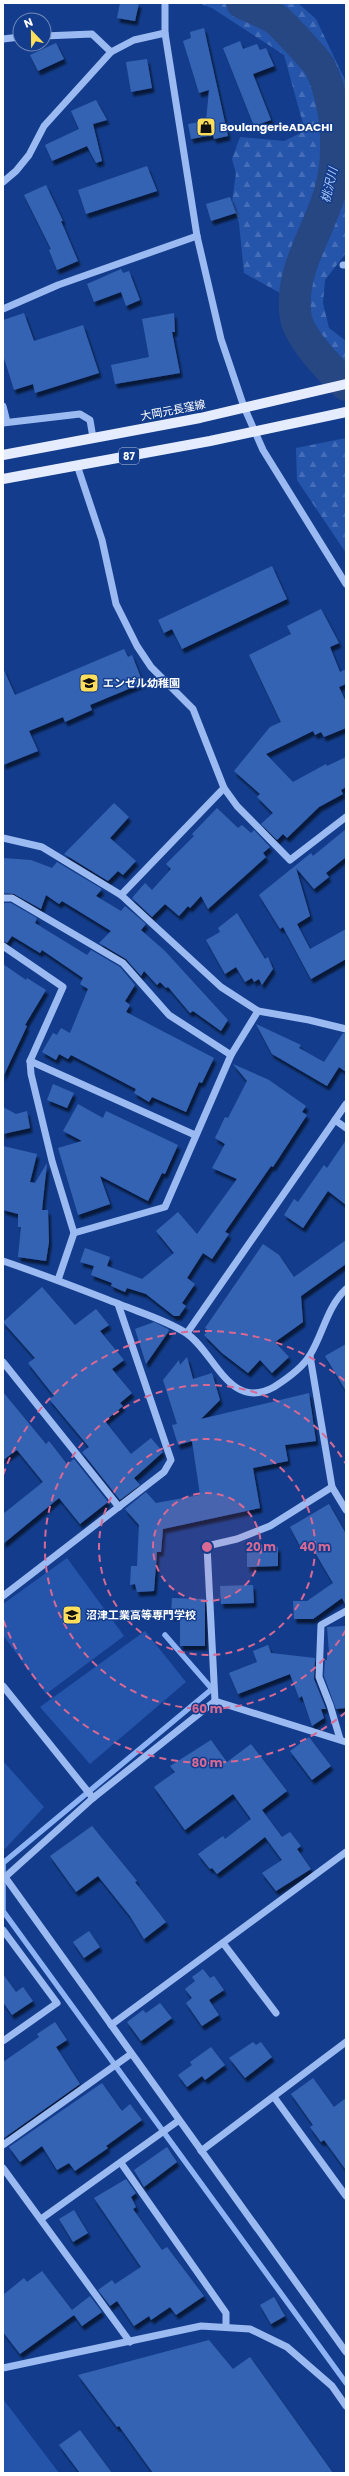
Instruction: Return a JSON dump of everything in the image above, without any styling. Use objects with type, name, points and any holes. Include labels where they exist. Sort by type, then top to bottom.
[{"type":"main road","name":"大岡元長窪線","points":[[3,455],[244,407],[346,384]]},
{"type":"main road","name":"87","points":[[3,479],[210,441],[254,430],[346,412]]},
{"type":"street","points":[[165,3],[165,33],[196,236],[221,339],[244,407],[263,450],[346,584]]},
{"type":"street","points":[[3,182],[16,171],[29,155],[44,126],[111,52],[134,40],[165,33]]},
{"type":"street","points":[[52,36],[92,34],[111,52]]},
{"type":"street","points":[[3,309],[58,285],[196,236]]},
{"type":"street","points":[[3,406],[5,422],[80,414],[90,420],[93,438]]},
{"type":"street","points":[[77,465],[102,540],[116,604],[137,646],[151,667],[193,709],[224,788],[237,806],[290,860],[346,817]]},
{"type":"street","points":[[121,895],[224,788]]},
{"type":"street","points":[[3,838],[42,847],[121,895],[221,987],[258,1011],[309,1020],[346,1030]]},
{"type":"street","points":[[3,898],[12,898],[123,963],[169,1015],[231,1055]]},
{"type":"street","points":[[3,946],[63,987],[30,1061],[31,1074],[52,1161],[74,1233],[58,1280]]},
{"type":"street","points":[[74,1233],[165,1207],[231,1055],[258,1011]]},
{"type":"street","points":[[30,1061],[195,1135]]},
{"type":"street","points":[[187,1333],[346,1104]]},
{"type":"street","points":[[335,1120],[346,1128]]},
{"type":"street","points":[[3,1261],[58,1280],[187,1333],[219,1371],[237,1388],[248,1393],[259,1393],[274,1386],[310,1356],[323,1323],[346,1289]]},
{"type":"street","points":[[3,1596],[164,1472],[171,1460],[118,1304]]},
{"type":"street","points":[[310,1356],[332,1487],[346,1510]]},
{"type":"street","points":[[3,1362],[119,1507]]},
{"type":"street","points":[[215,1701],[207,1546],[236,1539],[270,1526],[332,1487]]},
{"type":"street","points":[[343,1740],[319,1677],[321,1625],[346,1611]]},
{"type":"street","points":[[3,1686],[93,1798]]},
{"type":"street","points":[[215,1701],[343,1740]]},
{"type":"street","points":[[215,1701],[93,1798],[4,1878],[346,2352]]},
{"type":"street","points":[[111,2025],[346,1852]]},
{"type":"street","points":[[3,1930],[57,2003],[3,2041]]},
{"type":"street","points":[[223,1943],[276,2013]]},
{"type":"street","points":[[201,2151],[346,2042]]},
{"type":"street","points":[[3,2145],[131,2054]]},
{"type":"street","points":[[274,2096],[346,2196]]},
{"type":"street","points":[[42,2219],[178,2121]]},
{"type":"street","points":[[121,2163],[226,2313],[226,2327]]},
{"type":"street","points":[[3,2168],[42,2219],[130,2342]]},
{"type":"street","points":[[3,2368],[201,2326],[250,2329],[287,2347],[332,2386],[346,2406]]},
{"type":"green space","points":[[199,3],[298,3],[316,19],[346,82],[346,253],[325,280],[323,303],[329,328],[346,341],[346,368],[343,369],[280,293],[244,273],[239,223],[232,202],[236,173],[232,159],[240,137],[284,141],[305,131],[284,55],[212,8]]},
{"type":"green space","points":[[346,438],[346,553],[297,480],[296,448]]},
{"type":"green space","points":[[67,1558],[124,1636],[46,1694],[3,1635],[3,1604]]},
{"type":"green space","points":[[145,1631],[186,1682],[90,1764],[40,1707]]},
{"type":"green space","points":[[3,1761],[44,1807],[3,1851]]},
{"type":"green space","points":[[3,2399],[59,2473],[3,2473]]},
{"type":"building","points":[[120,3],[139,3],[135,21],[117,18]]},
{"type":"building","points":[[204,28],[228,136],[214,139],[213,135],[191,139],[188,124],[206,121],[209,90],[199,93],[183,41],[191,38],[190,32]]},
{"type":"building","points":[[240,41],[243,49],[257,44],[260,50],[266,48],[274,66],[253,74],[271,120],[254,126],[223,48]]},
{"type":"building","points":[[56,43],[64,59],[38,71],[30,55],[36,52],[52,52],[52,45]]},
{"type":"building","points":[[147,59],[152,88],[131,92],[126,62]]},
{"type":"building","points":[[96,100],[107,120],[93,124],[102,161],[96,163],[87,146],[52,161],[45,145],[79,129],[71,111]]},
{"type":"building","points":[[147,166],[157,191],[86,214],[78,190]]},
{"type":"building","points":[[46,185],[63,221],[61,221],[78,261],[57,270],[49,250],[51,249],[24,195]]},
{"type":"building","points":[[230,197],[236,213],[211,221],[206,204]]},
{"type":"building","points":[[121,269],[123,273],[129,271],[140,300],[126,306],[121,292],[94,302],[87,284]]},
{"type":"building","points":[[24,313],[34,341],[83,325],[99,373],[35,393],[33,384],[14,390],[3,355],[3,320]]},
{"type":"building","points":[[174,313],[175,332],[172,332],[180,373],[115,384],[111,365],[149,357],[142,319]]},
{"type":"building","points":[[272,566],[287,599],[182,649],[172,629],[164,633],[158,620]]},
{"type":"building","points":[[321,609],[339,643],[330,647],[340,672],[346,669],[346,684],[339,687],[346,702],[346,728],[324,737],[321,732],[315,735],[313,731],[266,754],[293,782],[326,764],[327,766],[346,757],[346,787],[341,790],[343,794],[319,807],[287,838],[283,834],[277,840],[261,824],[273,813],[257,797],[260,794],[234,771],[270,727],[281,722],[249,655],[291,634],[287,626]]},
{"type":"building","points":[[124,649],[128,657],[132,655],[143,683],[90,705],[92,710],[65,722],[63,717],[29,731],[38,751],[3,765],[3,668],[15,695]]},
{"type":"building","points":[[114,803],[129,817],[110,838],[136,861],[123,875],[118,871],[108,881],[64,854]]},
{"type":"building","points":[[217,808],[238,828],[242,825],[251,833],[254,830],[270,847],[263,853],[266,857],[208,909],[201,896],[190,908],[188,906],[179,916],[165,904],[152,917],[132,898],[145,883],[152,890],[171,869],[166,864],[194,836],[192,834]]},
{"type":"building","points":[[346,829],[346,857],[326,873],[329,877],[314,889],[296,868],[310,916],[297,924],[310,949],[346,929],[346,959],[311,979],[283,927],[280,929],[259,895],[311,853],[313,856]]},
{"type":"building","points":[[3,858],[31,860],[52,868],[57,862],[102,889],[96,896],[121,911],[125,906],[146,924],[141,930],[165,951],[228,1020],[221,1031],[193,1011],[190,1013],[168,987],[166,988],[160,982],[157,985],[144,971],[141,976],[126,959],[99,943],[111,931],[62,901],[59,904],[46,895],[41,909],[14,894],[3,893]]},
{"type":"building","points":[[3,903],[11,903],[37,918],[35,923],[87,955],[91,950],[120,967],[135,985],[125,1001],[130,1005],[126,1012],[214,1058],[202,1083],[199,1082],[186,1112],[152,1097],[149,1102],[134,1093],[136,1089],[71,1055],[68,1059],[59,1054],[56,1060],[42,1052],[53,1033],[57,1035],[61,1028],[70,1033],[88,989],[80,984],[83,978],[42,950],[40,953],[12,936],[7,943],[3,941]]},
{"type":"building","points":[[237,913],[265,959],[268,957],[273,969],[262,985],[259,979],[254,982],[252,978],[245,982],[236,967],[225,974],[206,940],[220,932],[218,928]]},
{"type":"building","points":[[3,964],[26,980],[27,978],[46,990],[25,1025],[27,1026],[3,1077]]},
{"type":"building","points":[[256,1024],[301,1045],[299,1048],[324,1062],[343,1033],[346,1034],[346,1072],[339,1067],[327,1086],[272,1054]]},
{"type":"building","points":[[233,1064],[269,1080],[306,1106],[302,1112],[307,1115],[273,1167],[271,1166],[225,1232],[229,1234],[212,1259],[203,1253],[187,1278],[195,1284],[182,1303],[186,1306],[179,1316],[174,1316],[146,1294],[127,1288],[125,1292],[111,1286],[112,1283],[91,1275],[94,1266],[80,1262],[85,1248],[110,1257],[107,1266],[142,1279],[174,1253],[156,1231],[178,1212],[197,1234],[237,1179],[212,1168],[225,1144],[215,1138],[225,1117],[228,1118],[247,1081]]},
{"type":"building","points":[[53,1084],[74,1093],[67,1108],[47,1100]]},
{"type":"building","points":[[78,1104],[103,1118],[106,1111],[178,1145],[165,1174],[162,1173],[148,1201],[100,1176],[110,1204],[78,1215],[58,1148],[82,1141],[63,1131]]},
{"type":"building","points":[[3,1107],[16,1114],[27,1111],[30,1128],[3,1134]]},
{"type":"building","points":[[346,1140],[346,1205],[328,1191],[303,1228],[284,1215],[294,1199],[298,1202],[324,1165],[327,1168]]},
{"type":"building","points":[[3,1146],[37,1154],[30,1182],[35,1183],[47,1163],[42,1210],[48,1210],[49,1242],[46,1261],[18,1257],[21,1227],[18,1227],[18,1214],[3,1210]]},
{"type":"building","points":[[346,1240],[346,1264],[301,1296],[303,1322],[275,1342],[289,1357],[272,1373],[260,1360],[248,1373],[222,1353],[204,1335],[208,1330],[205,1328],[263,1244],[279,1255],[294,1277]]},
{"type":"building","points":[[42,1287],[75,1325],[96,1309],[109,1325],[100,1331],[124,1360],[112,1369],[132,1393],[120,1403],[123,1406],[105,1421],[131,1454],[151,1438],[163,1452],[134,1478],[140,1485],[120,1500],[82,1452],[89,1447],[49,1399],[54,1396],[28,1363],[35,1358],[3,1322]]},
{"type":"building","points":[[154,1322],[168,1329],[169,1331],[146,1364],[135,1329]]},
{"type":"building","points":[[346,1344],[346,1391],[325,1356]]},
{"type":"building","points":[[187,1357],[193,1379],[212,1373],[220,1400],[201,1419],[309,1393],[316,1441],[285,1445],[288,1461],[253,1468],[260,1508],[163,1529],[161,1552],[157,1552],[154,1591],[137,1592],[135,1584],[130,1585],[131,1566],[137,1566],[139,1525],[125,1509],[146,1492],[156,1503],[200,1495],[192,1441],[178,1445],[172,1425],[177,1424],[163,1380],[179,1360],[180,1365]]},
{"type":"building","points":[[3,1392],[46,1444],[49,1441],[67,1464],[74,1459],[108,1502],[80,1524],[59,1498],[3,1544],[3,1514],[43,1482],[17,1450],[3,1460]]},
{"type":"building","points":[[329,1504],[346,1534],[346,1606],[342,1598],[313,1619],[294,1619],[293,1601],[307,1601],[333,1583],[310,1544],[300,1546],[290,1527]]},
{"type":"building","points":[[278,1547],[278,1566],[247,1567],[247,1548]]},
{"type":"building","points":[[253,1585],[254,1603],[221,1604],[220,1586]]},
{"type":"building","points":[[172,1598],[205,1599],[205,1646],[180,1646],[180,1616],[171,1616]]},
{"type":"building","points":[[346,1626],[346,1708],[336,1709],[324,1676],[325,1660],[327,1660],[327,1652],[329,1652],[327,1627]]},
{"type":"building","points":[[268,1645],[271,1653],[315,1658],[314,1679],[326,1709],[321,1709],[324,1718],[312,1726],[302,1696],[299,1698],[290,1674],[238,1694],[229,1673],[257,1662],[253,1651]]},
{"type":"building","points":[[309,1737],[331,1766],[312,1780],[290,1751]]},
{"type":"building","points":[[211,1740],[227,1762],[251,1744],[287,1791],[262,1810],[282,1837],[290,1832],[301,1846],[297,1849],[311,1869],[276,1891],[262,1873],[282,1860],[265,1837],[217,1874],[212,1868],[210,1869],[198,1854],[223,1836],[225,1839],[251,1819],[233,1794],[185,1830],[154,1787],[175,1772],[170,1766]]},
{"type":"building","points":[[92,1826],[137,1881],[135,1882],[166,1922],[144,1939],[130,1916],[98,1876],[76,1892],[50,1856]]},
{"type":"building","points":[[89,1931],[100,1947],[84,1958],[73,1942]]},
{"type":"building","points":[[203,1969],[210,1978],[214,1976],[224,1990],[209,2000],[219,2015],[202,2026],[186,2003],[192,1998],[185,1989],[195,1981],[192,1977]]},
{"type":"building","points":[[3,1974],[16,1992],[23,1987],[33,2001],[12,2015],[3,2002]]},
{"type":"building","points":[[160,2003],[172,2018],[141,2041],[127,2022],[143,2010],[146,2013]]},
{"type":"building","points":[[55,2022],[67,2040],[56,2047],[80,2084],[4,2138],[3,2062],[39,2037],[37,2034]]},
{"type":"building","points":[[253,2042],[256,2045],[261,2042],[272,2057],[245,2078],[229,2058]]},
{"type":"building","points":[[211,2047],[225,2065],[205,2080],[202,2076],[187,2087],[178,2075],[192,2065],[190,2062]]},
{"type":"building","points":[[313,2078],[334,2107],[346,2098],[346,2170],[324,2140],[321,2142],[310,2127],[313,2125],[291,2094]]},
{"type":"building","points":[[102,2083],[122,2111],[130,2104],[142,2120],[106,2146],[108,2148],[75,2171],[69,2163],[57,2170],[42,2146],[20,2162],[9,2147]]},
{"type":"building","points":[[167,2147],[177,2162],[144,2187],[134,2170]]},
{"type":"building","points":[[126,2179],[136,2193],[131,2197],[136,2207],[133,2209],[162,2250],[167,2247],[204,2296],[176,2315],[170,2307],[151,2320],[149,2316],[134,2326],[117,2301],[110,2306],[98,2290],[112,2280],[115,2284],[141,2267],[94,2198]]},
{"type":"building","points":[[74,2210],[88,2233],[73,2242],[59,2219]]},
{"type":"building","points":[[42,2271],[72,2310],[90,2296],[102,2312],[82,2326],[74,2315],[20,2354],[3,2332],[3,2295],[24,2278],[27,2282]]},
{"type":"building","points":[[274,2297],[285,2316],[271,2324],[260,2305]]},
{"type":"building","points":[[209,2340],[233,2369],[250,2357],[333,2473],[153,2473],[119,2426],[117,2427],[78,2375]]},
{"type":"building","points":[[80,2430],[112,2473],[80,2473],[59,2445]]},
{"type":"waterway","name":"桃沢川","points":[[242,3],[277,20],[313,58],[320,67],[326,81],[334,112],[336,128],[333,177],[325,208],[300,269],[296,285],[296,318],[303,335],[317,354],[346,385]]},
{"type":"waterway","points":[[165,1635],[212,1689],[3,1863],[3,1911],[346,2383]]},
{"type":"place","name":"BoulangerieADACHI","points":[[206,127]]},
{"type":"place","name":"エンゼル幼稚園","points":[[89,683]]},
{"type":"place","name":"沼津工業高等専門学校","points":[[72,1615]]}]
